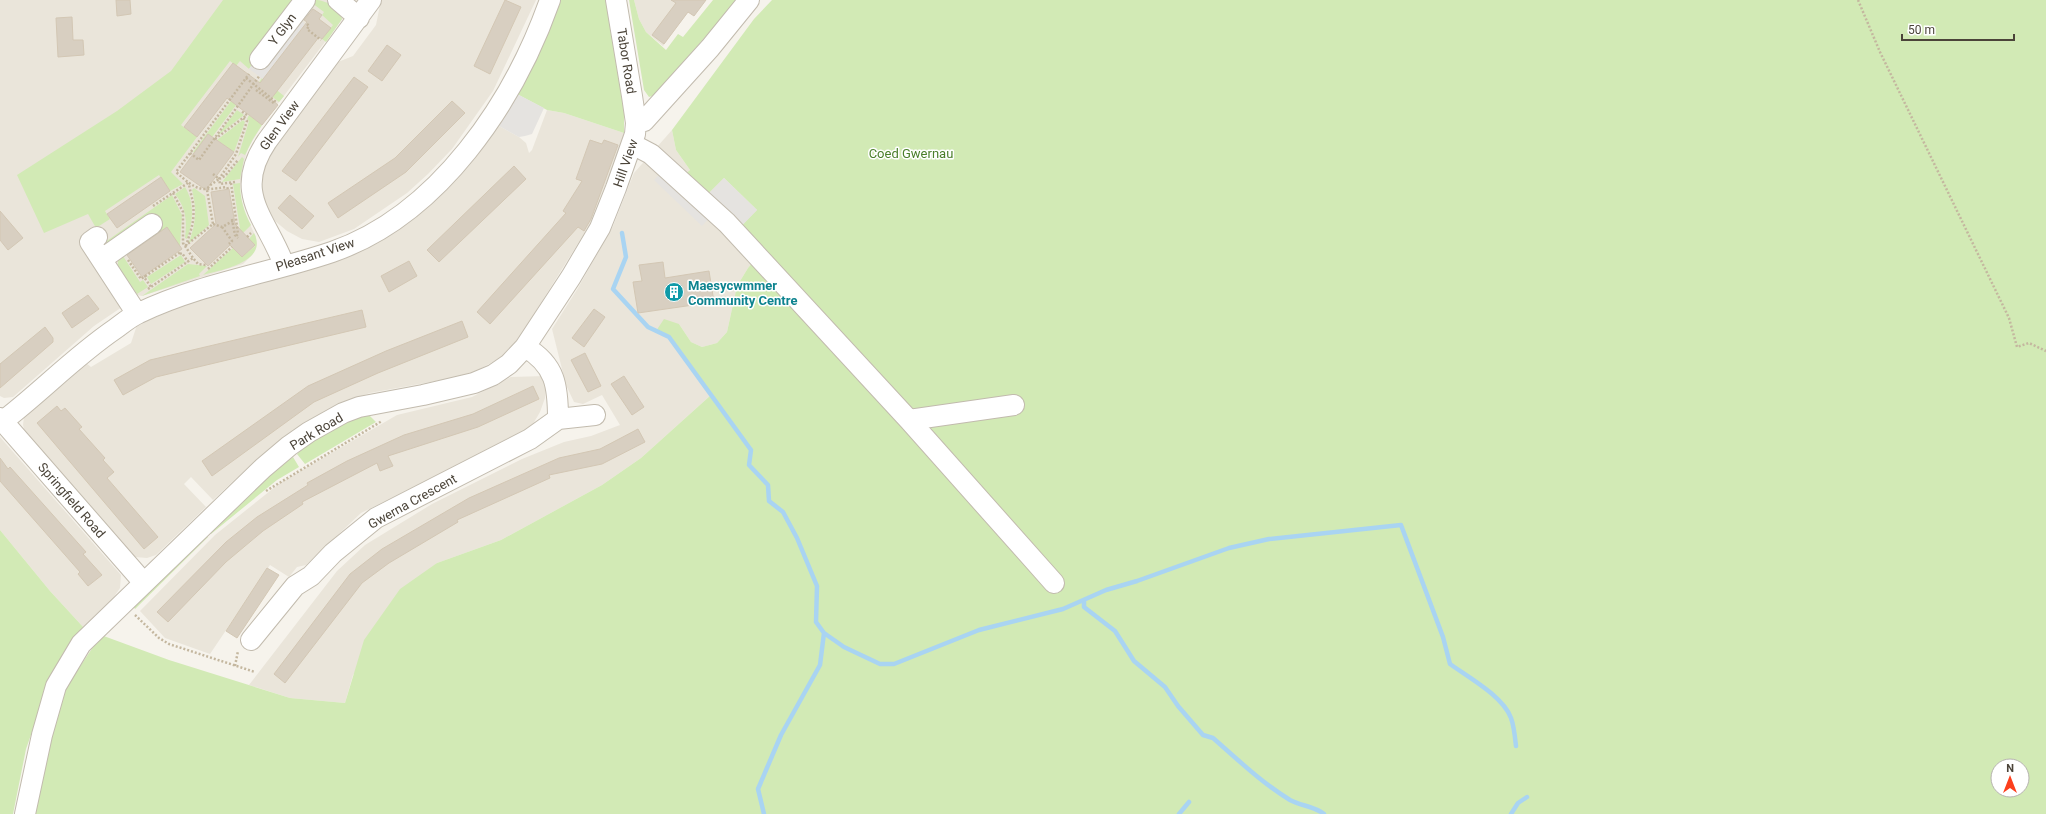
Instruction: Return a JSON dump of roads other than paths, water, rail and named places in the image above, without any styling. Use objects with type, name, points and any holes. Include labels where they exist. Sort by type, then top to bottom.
[{"type":"street","name":"Y Glyn","points":[[254,66],[305,0]]},
{"type":"street","points":[[338,0],[360,18]]},
{"type":"street","name":"Glen View","points":[[284,265],[253,202],[253,168],[259,153],[267,141],[360,18],[371,0]]},
{"type":"street","name":"Pleasant View","points":[[1,420],[75,359],[137,314],[205,287],[332,252],[382,228],[406,211],[432,188],[479,136],[501,104],[539,30],[550,0]]},
{"type":"street","name":"Tabor Road","points":[[616,0],[636,123]]},
{"type":"street","name":"Hill View","points":[[525,348],[572,277],[600,228],[632,144],[636,123],[644,121],[710,48],[749,0]]},
{"type":"street","points":[[632,144],[651,154],[727,223],[909,420],[1054,584]]},
{"type":"street","points":[[102,259],[147,233]]},
{"type":"street","points":[[97,237],[90,242],[137,314]]},
{"type":"street","points":[[525,348],[543,361],[554,378],[558,394],[558,419],[594,416]]},
{"type":"street","name":"Park Road","points":[[25,814],[42,736],[56,686],[81,644],[264,468],[289,446],[309,432],[359,407],[423,395],[474,383],[493,375],[509,364],[525,348]]},
{"type":"street","points":[[909,420],[1014,405]]},
{"type":"street","name":"Gwerna Crescent","points":[[244,644],[295,586],[311,576],[333,553],[376,518],[530,439],[558,419]]},
{"type":"street","name":"Springfield Road","points":[[1,420],[144,583]]},
{"type":"waterway","points":[[622,233],[626,257],[613,289],[648,327],[669,337],[751,450],[749,465],[768,485],[769,501],[783,512],[797,538],[817,586],[816,622],[824,633],[844,647],[880,664],[894,664],[979,630],[1063,609],[1106,590],[1137,581],[1229,548],[1269,539],[1401,525],[1443,637],[1450,664],[1501,702],[1511,718],[1516,746]]},
{"type":"waterway","points":[[1084,600],[1084,607],[1115,631],[1134,661],[1165,687],[1178,706],[1203,735],[1213,738],[1250,770],[1290,800],[1316,809],[1324,814]]},
{"type":"waterway","points":[[764,814],[758,789],[781,735],[820,665],[824,633]]},
{"type":"waterway","points":[[1511,814],[1518,803],[1527,797]]},
{"type":"waterway","points":[[1179,814],[1189,802]]},
{"type":"place","name":"Maesycwmmer Community Centre","points":[[674,292]]},
{"type":"park label","name":"Coed Gwernau","points":[[911,153]]}]
